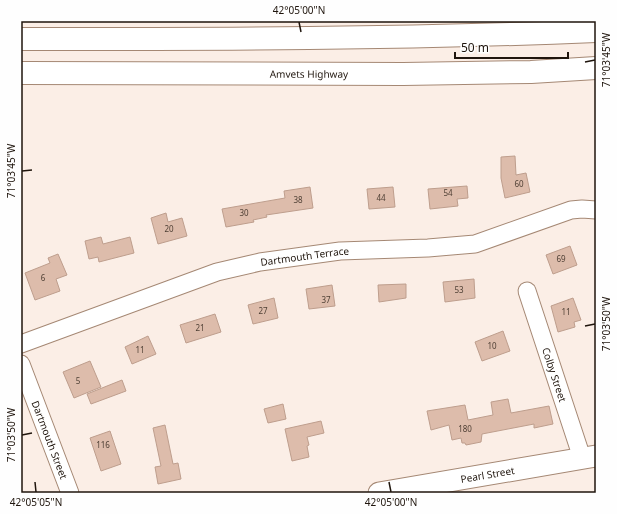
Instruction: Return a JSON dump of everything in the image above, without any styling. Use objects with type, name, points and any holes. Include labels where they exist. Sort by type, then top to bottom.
[{"type":"highway","points":[[21,39],[284,39],[489,36],[596,31]]},
{"type":"highway","name":"Amvets Highway","points":[[21,73],[395,74],[532,72],[596,68]]},
{"type":"street","name":"Dartmouth Terrace","points":[[21,344],[178,285],[218,272],[260,262],[340,251],[428,248],[475,244],[571,210],[596,210]]},
{"type":"street","name":"Colby Street","points":[[527,291],[589,457]]},
{"type":"street","name":"Dartmouth Street","points":[[21,364],[70,493]]},
{"type":"street","name":"Pearl Street","points":[[380,493],[589,457]]},
{"type":"building","points":[[515,156],[516,175],[526,173],[530,192],[505,198],[501,178],[501,157]]},
{"type":"building","points":[[467,186],[468,198],[457,199],[458,206],[430,209],[428,189]]},
{"type":"building","points":[[310,187],[313,208],[266,215],[267,217],[253,220],[254,222],[226,227],[222,209],[285,198],[284,191]]},
{"type":"building","points":[[393,187],[395,207],[369,209],[367,189]]},
{"type":"building","points":[[166,213],[168,222],[182,218],[187,236],[158,244],[151,218]]},
{"type":"building","points":[[101,237],[103,244],[130,237],[134,253],[99,262],[98,257],[89,259],[85,241]]},
{"type":"building","points":[[570,246],[577,265],[553,274],[546,255]]},
{"type":"building","points":[[58,254],[67,275],[56,279],[60,291],[35,300],[25,273],[50,263],[48,258]]},
{"type":"building","points":[[474,279],[475,298],[445,302],[443,282]]},
{"type":"building","points":[[406,284],[406,298],[379,302],[378,285]]},
{"type":"building","points":[[332,285],[335,306],[309,309],[306,289]]},
{"type":"building","points":[[274,298],[278,318],[253,324],[248,305]]},
{"type":"building","points":[[573,298],[581,320],[574,322],[575,327],[558,332],[551,306]]},
{"type":"building","points":[[215,314],[221,332],[186,343],[180,325]]},
{"type":"building","points":[[503,331],[510,351],[482,361],[475,342]]},
{"type":"building","points":[[148,336],[156,354],[132,364],[125,347]]},
{"type":"building","points":[[90,361],[101,387],[74,398],[63,372]]},
{"type":"building","points":[[122,380],[126,391],[91,404],[87,394]]},
{"type":"building","points":[[508,399],[511,413],[549,406],[553,424],[534,428],[534,424],[482,434],[481,442],[466,445],[465,443],[462,443],[461,438],[452,440],[449,425],[431,430],[427,411],[465,405],[468,420],[493,415],[491,402]]},
{"type":"building","points":[[283,404],[286,419],[268,423],[264,409]]},
{"type":"building","points":[[321,421],[324,433],[307,437],[309,457],[292,461],[285,429]]},
{"type":"building","points":[[165,425],[173,464],[178,463],[181,479],[158,484],[155,467],[161,466],[153,428]]},
{"type":"building","points":[[110,431],[121,464],[101,471],[90,438]]}]
